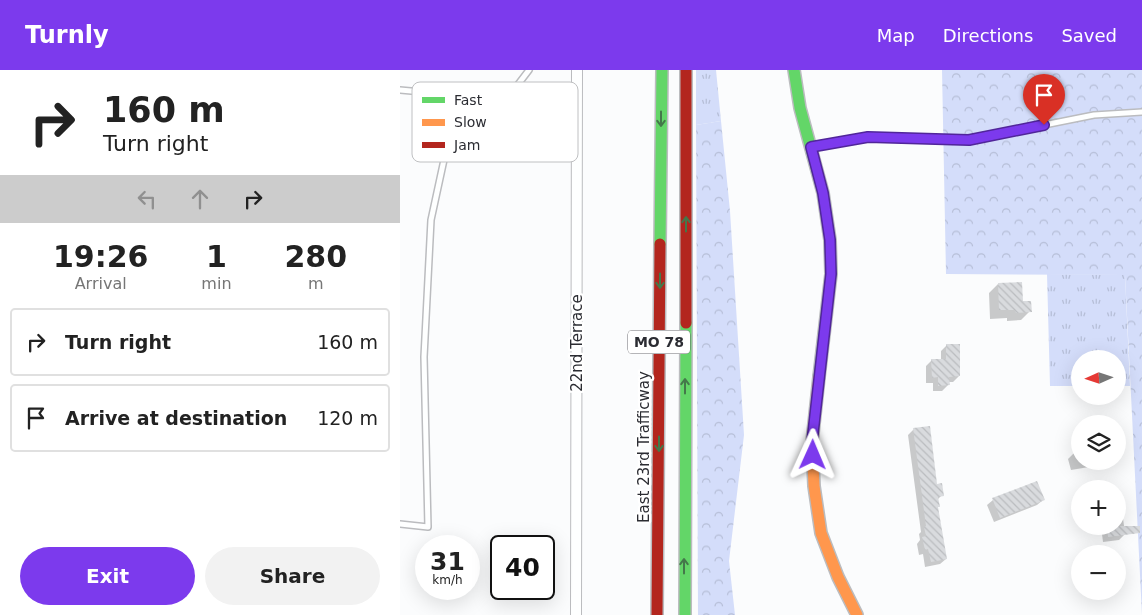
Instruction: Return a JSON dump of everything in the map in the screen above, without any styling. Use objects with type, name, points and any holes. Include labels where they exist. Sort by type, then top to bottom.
[{"type":"main road","name":"East 23rd Trafficway","points":[[657,615],[662,70]]},
{"type":"main road","name":"MO 78","points":[[685,615],[686,70]]},
{"type":"main road","points":[[794,70],[800,108],[823,193],[830,240],[831,274],[812,442],[814,486],[822,533],[838,577],[857,615]]},
{"type":"street","name":"22nd Terrace","points":[[576,615],[577,162]]},
{"type":"lane","points":[[520,82],[529,70]]},
{"type":"lane","points":[[811,147],[868,137],[969,140],[1094,115],[1142,112]]},
{"type":"lane","points":[[400,524],[428,527],[424,357],[431,220],[444,162]]},
{"type":"green space","points":[[696,70],[716,70],[721,121],[696,125]]},
{"type":"green space","points":[[942,70],[1142,70],[1142,615],[1125,275],[946,274]]},
{"type":"green space","points":[[721,121],[730,211],[744,435],[729,561],[735,615],[698,615],[696,125]]},
{"type":"green space","points":[[1047,274],[1125,275],[1130,386],[1126,386],[1126,350],[1071,350],[1071,386],[1050,386]]},
{"type":"building","points":[[1022,282],[1023,301],[1031,301],[1032,312],[1016,313],[1015,310],[999,310],[998,283]]},
{"type":"building","points":[[946,344],[960,344],[960,376],[949,377],[950,385],[938,386],[938,377],[932,378],[931,359],[946,359]]},
{"type":"building","points":[[930,426],[937,484],[942,483],[944,496],[938,497],[940,507],[938,507],[947,559],[931,562],[928,549],[925,550],[922,537],[926,536],[924,527],[926,526],[913,428]]},
{"type":"building","points":[[1037,481],[1045,500],[1000,518],[992,498]]},
{"type":"building","points":[[1126,526],[1140,526],[1140,533],[1126,535]]},
{"type":"building","points":[[1108,535],[1124,535],[1108,537]]},
{"type":"traffic: fast","points":[[660,244],[662,70]]},
{"type":"traffic: fast","points":[[794,70],[800,108],[823,193],[830,240],[831,274],[819,377]]},
{"type":"traffic: fast","points":[[685,615],[686,323]]},
{"type":"traffic: slow","points":[[819,377],[812,442],[814,486],[821,533],[838,577],[857,615]]},
{"type":"traffic: jam","points":[[686,70],[686,323]]},
{"type":"traffic: jam","points":[[657,615],[660,244]]},
{"type":"route","points":[[813,455],[812,442],[831,274],[830,240],[823,193],[811,147],[868,137],[969,140],[1044,125]]}]
